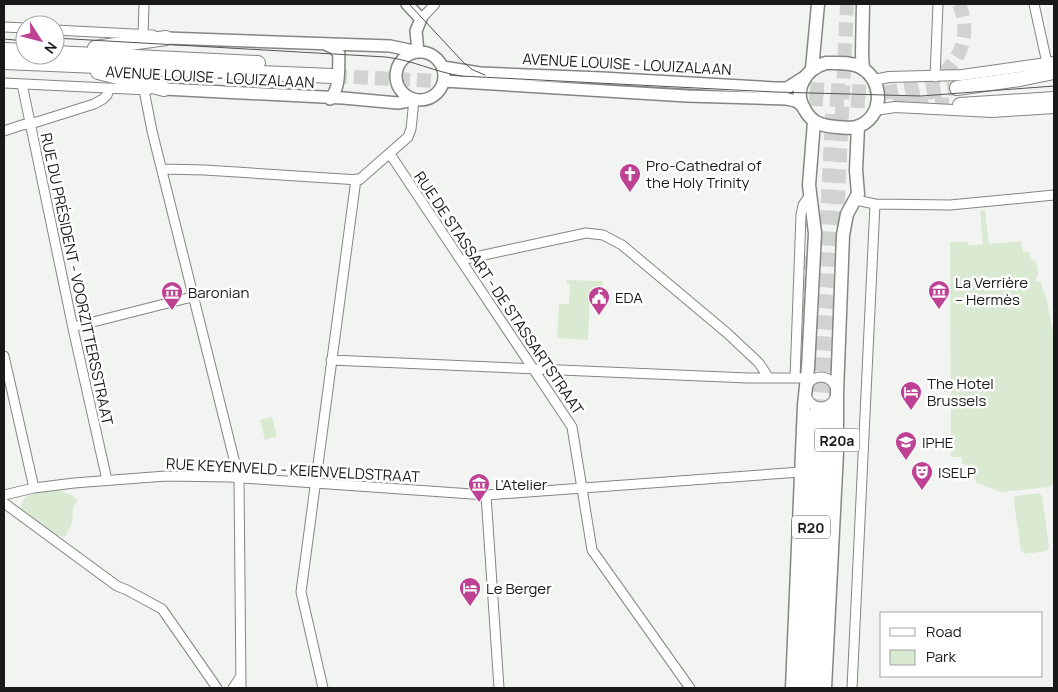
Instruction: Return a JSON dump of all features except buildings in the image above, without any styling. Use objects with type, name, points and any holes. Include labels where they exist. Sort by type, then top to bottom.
[{"type":"highway","points":[[65,56],[166,38]]},
{"type":"highway","name":"AVENUE LOUISE - LOUIZALAAN","points":[[65,57],[333,72]]},
{"type":"highway","points":[[65,59],[164,90]]},
{"type":"highway","points":[[957,88],[1020,79],[1052,66]]},
{"type":"highway","points":[[960,105],[1054,100]]},
{"type":"highway","name":"R20","points":[[804,688],[811,641],[822,413]]},
{"type":"highway","name":"R20","points":[[811,641],[821,686]]},
{"type":"main road","points":[[407,4],[421,19],[416,31],[418,52]]},
{"type":"main road","points":[[809,73],[820,65],[833,63],[853,64],[863,69],[874,80],[878,95],[875,110],[868,120],[858,126],[851,128],[830,127],[814,122],[801,105],[800,92],[809,73],[818,4]]},
{"type":"main road","points":[[863,4],[863,69]]},
{"type":"main road","points":[[166,38],[400,47],[432,55],[439,60],[443,67],[444,81],[441,88],[431,98],[426,100],[408,98],[398,88],[395,76],[396,69],[402,60],[418,52]]},
{"type":"main road","points":[[324,44],[334,48],[339,54],[338,87],[330,99]]},
{"type":"main road","name":"AVENUE LOUISE - LOUIZALAAN","points":[[443,67],[480,73],[775,88],[787,88],[809,73]]},
{"type":"main road","name":"AVENUE LOUISE - LOUIZALAAN","points":[[444,81],[677,95],[786,99],[796,101],[801,105]]},
{"type":"main road","name":"AVENUE LOUISE - LOUIZALAAN","points":[[164,90],[398,103],[414,100]]},
{"type":"main road","name":"R20a","points":[[792,688],[806,392],[801,378],[815,233],[810,195],[810,167],[814,122]]},
{"type":"main road","name":"R20a","points":[[821,686],[830,592],[837,452],[837,393],[844,224],[847,214],[858,194],[856,170],[858,126]]},
{"type":"main road","points":[[798,688],[811,641],[830,592]]},
{"type":"street","points":[[143,34],[144,4]]},
{"type":"street","points":[[421,19],[435,4]]},
{"type":"street","points":[[934,77],[938,4]]},
{"type":"street","points":[[874,80],[889,77],[962,75],[1052,66],[1034,4]]},
{"type":"street","points":[[65,30],[143,34],[166,38]]},
{"type":"street","name":"AVENUE LOUISE - LOUIZALAAN","points":[[4,83],[164,90]]},
{"type":"street","name":"RUE DU PRÉSIDENT - VOORZITTERSSTRAAT","points":[[22,84],[72,327],[107,480]]},
{"type":"street","points":[[4,131],[94,104],[107,95],[109,89]]},
{"type":"street","points":[[144,90],[152,131],[192,296],[239,479],[242,688]]},
{"type":"street","points":[[162,169],[233,171],[362,179],[410,136],[414,100]]},
{"type":"street","points":[[875,110],[895,107],[992,112],[1054,108]]},
{"type":"street","name":"RUE DE STASSART - DE STASSARTSTRAAT","points":[[390,154],[572,427],[592,550],[690,688]]},
{"type":"street","points":[[323,688],[301,592],[356,180]]},
{"type":"street","points":[[856,200],[875,204],[950,205],[1054,195]]},
{"type":"street","points":[[852,688],[875,204]]},
{"type":"street","points":[[462,262],[466,259],[586,234],[603,235],[622,245],[727,333],[760,362],[768,377]]},
{"type":"street","points":[[72,327],[192,296]]},
{"type":"street","points":[[4,356],[34,488]]},
{"type":"street","points":[[332,360],[748,378],[801,378]]},
{"type":"street","points":[[822,377],[832,381],[837,393],[832,404],[821,408],[810,403],[806,392],[810,381],[822,377]]},
{"type":"street","name":"RUE KEYENVELD - KEIENVELDSTRAAT","points":[[4,495],[34,488],[166,476],[486,495],[801,472]]},
{"type":"street","points":[[486,495],[499,688]]},
{"type":"street","points":[[4,503],[117,586],[162,609],[217,687]]},
{"type":"street","points":[[233,688],[241,676]]},
{"type":"green space","points":[[985,210],[989,244],[1021,241],[1023,252],[1029,251],[1031,259],[1036,261],[1038,274],[1035,281],[1041,282],[1043,291],[1045,291],[1054,338],[1054,483],[1050,487],[1001,492],[977,483],[967,465],[962,464],[962,457],[951,457],[950,242],[968,242],[968,246],[983,244],[980,211]]},
{"type":"green space","points":[[566,280],[603,281],[602,293],[590,293],[588,340],[557,338],[559,304],[569,304],[570,284],[567,284]]},
{"type":"green space","points":[[272,417],[277,436],[265,440],[260,420]]},
{"type":"green space","points":[[59,490],[78,500],[73,507],[72,523],[65,537],[54,535],[49,529],[23,512],[21,506],[23,501],[30,495]]},
{"type":"green space","points":[[1039,493],[1042,496],[1049,547],[1046,551],[1024,554],[1021,551],[1014,501],[1015,496]]},
{"type":"tunnel","points":[[828,414],[847,4]]},
{"type":"tunnel","points":[[884,93],[926,83],[937,77],[955,61],[960,51],[964,28],[959,4]]},
{"type":"tunnel","points":[[333,76],[457,82]]},
{"type":"tunnel","points":[[789,88],[872,92]]},
{"type":"tunnel","points":[[906,95],[957,88]]},
{"type":"tunnel","points":[[788,98],[960,105]]},
{"type":"tunnel","points":[[816,413],[820,373],[832,114]]},
{"type":"tunnel","points":[[802,256],[808,314]]},
{"type":"tram line","points":[[409,4],[464,63],[473,70],[485,75]]},
{"type":"tram line","points":[[4,39],[15,40]]},
{"type":"tram line","points":[[65,39],[386,57],[461,76],[775,92],[921,96],[1054,86]]},
{"type":"place","name":"Pro-Cathedral of the Holy Trinity","points":[[630,193]]},
{"type":"place","name":"La Verrière – Hermès","points":[[939,310]]},
{"type":"place","name":"Baronian","points":[[172,311]]},
{"type":"place","name":"EDA","points":[[599,316]]},
{"type":"place","name":"The Hotel Brussels","points":[[911,411]]},
{"type":"place","name":"IPHE","points":[[906,461]]},
{"type":"place","name":"ISELP","points":[[922,491]]},
{"type":"place","name":"L'Atelier","points":[[479,503]]},
{"type":"place","name":"Le Berger","points":[[470,607]]}]
